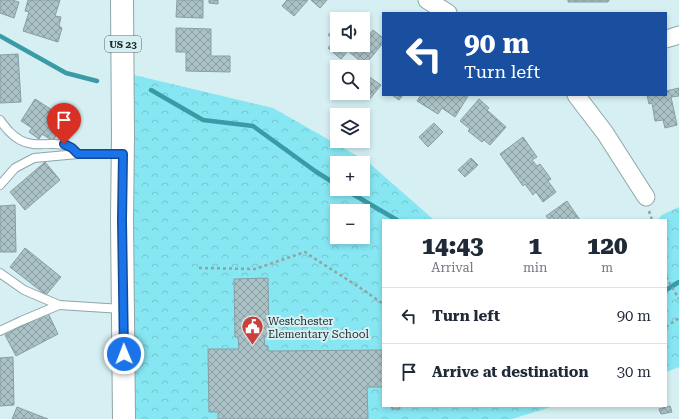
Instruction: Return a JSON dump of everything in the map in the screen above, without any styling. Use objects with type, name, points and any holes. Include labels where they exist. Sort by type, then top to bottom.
[{"type":"highway","name":"US 23","points":[[122,0],[124,419]]},
{"type":"street","points":[[427,0],[446,12]]},
{"type":"street","points":[[667,39],[679,35]]},
{"type":"street","points":[[577,96],[605,133],[646,198]]},
{"type":"lane","points":[[0,120],[10,133],[21,140],[33,144],[64,144],[72,148],[78,154]]},
{"type":"lane","points":[[0,185],[15,168],[34,158],[78,154],[123,154]]},
{"type":"lane","points":[[0,273],[24,290],[59,305],[123,309]]},
{"type":"lane","points":[[0,331],[59,305]]},
{"type":"path","points":[[199,268],[255,269],[305,252],[334,272],[362,288],[382,303]]},
{"type":"path","points":[[667,280],[679,299]]},
{"type":"path","points":[[667,326],[679,318]]},
{"type":"green space","points":[[113,70],[273,108],[330,140],[330,148],[343,148],[357,156],[330,156],[330,196],[370,196],[370,164],[433,219],[382,219],[382,407],[551,407],[512,419],[126,419]]},
{"type":"green space","points":[[679,207],[679,367],[667,372],[667,219],[658,219],[662,215]]},
{"type":"building","points":[[0,0],[12,0],[19,2],[14,18],[0,13]]},
{"type":"building","points":[[28,0],[60,0],[55,16],[61,17],[59,26],[62,28],[58,42],[23,31],[29,12],[25,11]]},
{"type":"building","points":[[177,0],[203,0],[203,18],[176,17]]},
{"type":"building","points":[[209,0],[218,0],[218,4],[209,3]]},
{"type":"building","points":[[287,0],[308,0],[294,16],[282,6]]},
{"type":"building","points":[[311,0],[327,0],[320,8]]},
{"type":"building","points":[[568,0],[609,0],[608,2],[568,2]]},
{"type":"building","points":[[176,28],[211,29],[211,56],[230,56],[230,72],[186,71],[186,52],[176,52]]},
{"type":"building","points":[[373,30],[382,37],[382,44],[369,60],[359,60],[349,52],[370,52],[370,34]]},
{"type":"building","points":[[333,52],[347,52],[341,59]]},
{"type":"building","points":[[18,54],[21,102],[0,103],[0,55]]},
{"type":"building","points":[[370,77],[381,85],[370,99]]},
{"type":"building","points":[[679,88],[679,96],[671,97],[677,125],[665,128],[663,120],[655,121],[652,103],[649,104],[647,96],[667,96],[667,91]]},
{"type":"building","points":[[393,96],[402,96],[399,100]]},
{"type":"building","points":[[420,96],[468,96],[455,117],[442,108],[438,114],[417,101]]},
{"type":"building","points":[[35,99],[66,119],[53,141],[42,134],[39,139],[29,132],[32,128],[21,121]]},
{"type":"building","points":[[479,99],[489,108],[487,110],[506,127],[490,145],[484,140],[482,142],[468,131],[470,129],[460,121]]},
{"type":"building","points":[[434,123],[443,132],[428,147],[419,137]]},
{"type":"building","points":[[523,137],[537,157],[532,160],[537,166],[540,164],[551,179],[548,181],[556,192],[543,202],[536,192],[533,195],[525,184],[523,186],[500,154]]},
{"type":"building","points":[[471,158],[478,165],[465,177],[458,170]]},
{"type":"building","points":[[45,162],[60,180],[25,210],[10,192]]},
{"type":"building","points":[[567,201],[579,219],[548,219],[546,216]]},
{"type":"building","points":[[15,205],[16,252],[0,252],[0,206]]},
{"type":"building","points":[[25,248],[61,277],[46,295],[10,267]]},
{"type":"building","name":"Westchester Elementary School","points":[[268,278],[269,337],[264,337],[265,346],[268,346],[268,351],[382,350],[382,387],[367,387],[368,419],[218,419],[218,412],[209,412],[208,349],[239,349],[238,337],[235,337],[234,279]]},
{"type":"building","points":[[48,313],[58,334],[16,356],[5,335]]},
{"type":"building","points":[[13,357],[14,405],[0,406],[0,358]]},
{"type":"building","points":[[670,406],[672,412],[661,414],[659,409]]},
{"type":"building","points":[[17,407],[40,416],[48,419],[12,419]]},
{"type":"building","points":[[391,407],[400,407],[400,409],[392,409]]},
{"type":"waterway","points":[[0,36],[66,73],[97,81]]},
{"type":"waterway","points":[[151,90],[203,120],[253,126],[330,181]]},
{"type":"waterway","points":[[356,196],[395,219]]},
{"type":"waterway","points":[[667,289],[679,282]]},
{"type":"place","name":"Westchester Elementary School","points":[[253,346]]},
{"type":"route","points":[[64,144],[72,148],[78,154],[123,154],[122,220],[124,354]]}]
